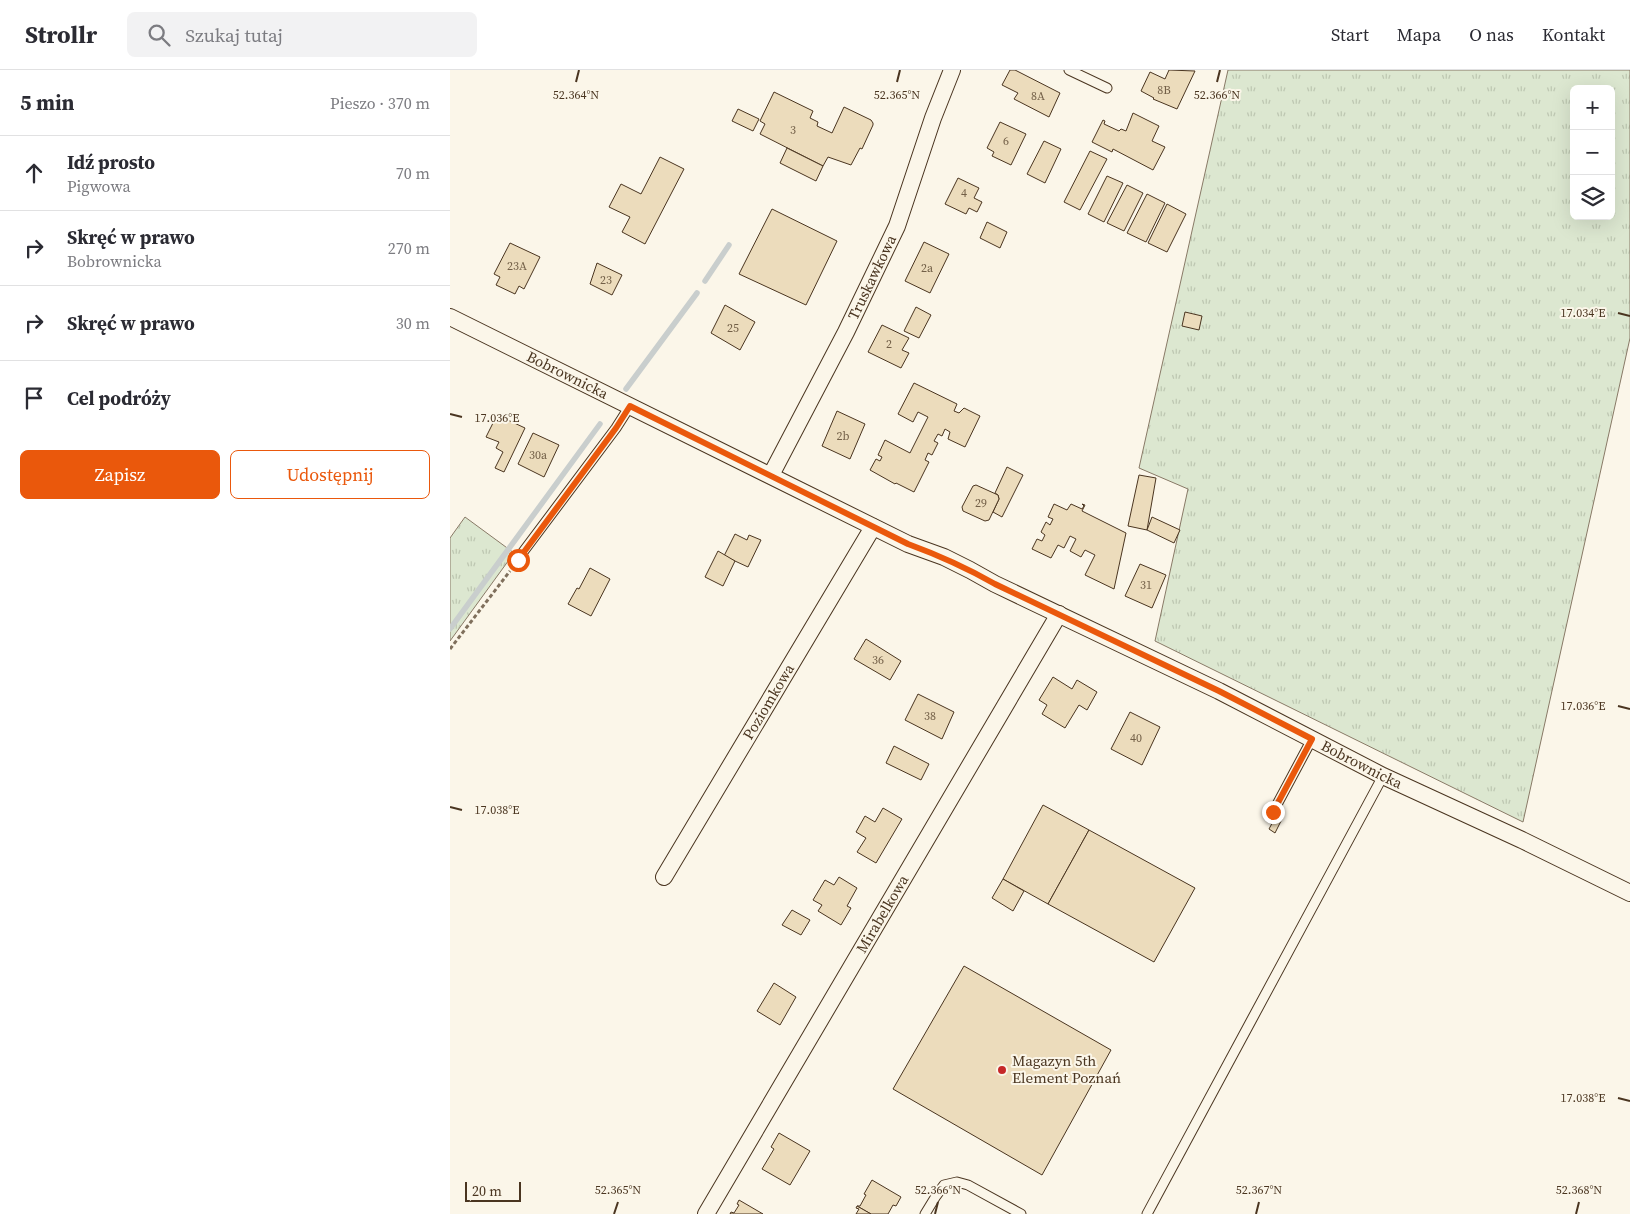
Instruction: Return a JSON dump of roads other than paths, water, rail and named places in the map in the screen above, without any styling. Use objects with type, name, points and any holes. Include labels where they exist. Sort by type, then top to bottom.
[{"type":"street","name":"Truskawkowa","points":[[771,475],[846,332],[897,226],[933,118],[952,70]]},
{"type":"street","name":"Bobrownicka","points":[[450,317],[873,527],[908,544],[944,557],[995,584],[1219,691],[1383,776],[1522,840],[1630,893]]},
{"type":"street","name":"Poziomkowa","points":[[664,876],[873,527]]},
{"type":"street","name":"Mirabelkowa","points":[[706,1214],[1059,614]]},
{"type":"lane","points":[[1070,70],[1107,88]]},
{"type":"lane","points":[[518,560],[616,428],[630,406]]},
{"type":"lane","points":[[1273,812],[1312,739]]},
{"type":"lane","points":[[1147,1214],[1383,776]]},
{"type":"lane","points":[[925,1214],[944,1185],[956,1182],[968,1185],[1021,1214]]},
{"type":"waterway","points":[[705,281],[729,245]]},
{"type":"waterway","points":[[626,389],[697,293]]},
{"type":"waterway","points":[[450,629],[600,424]]},
{"type":"place","name":"Magazyn 5th Element Poznań","points":[[1002,1070]]}]
